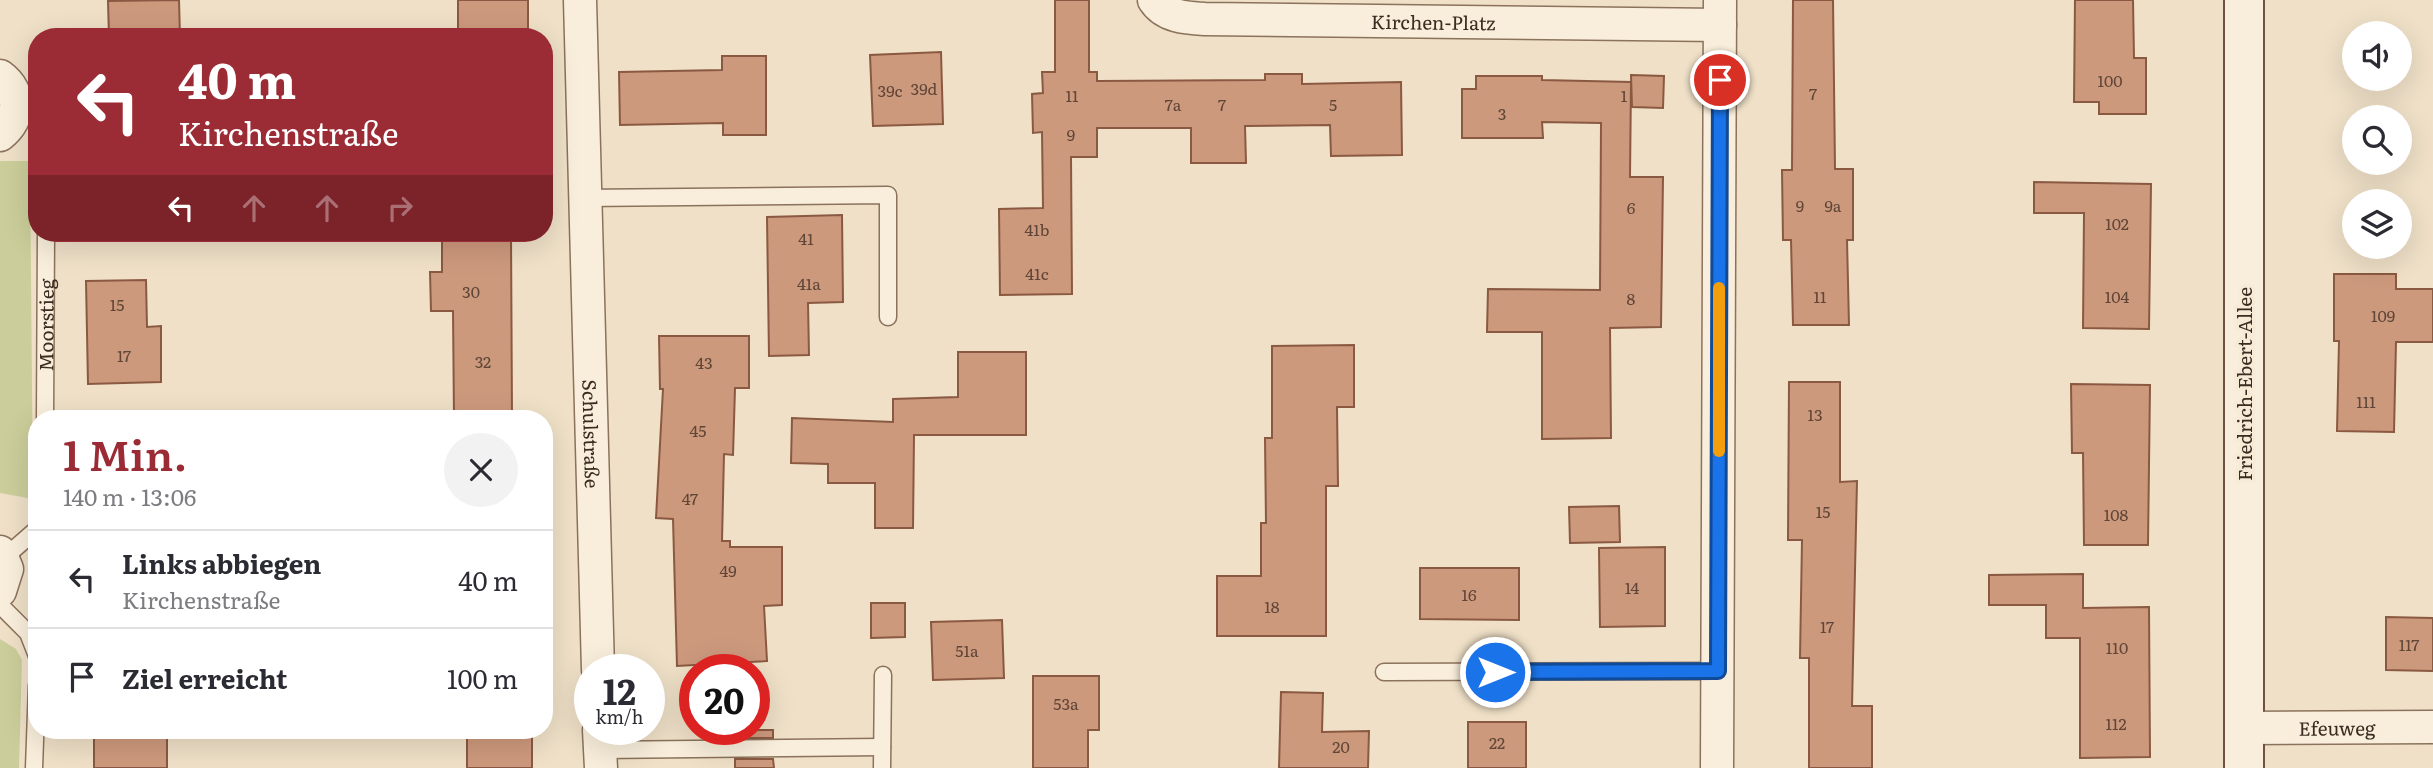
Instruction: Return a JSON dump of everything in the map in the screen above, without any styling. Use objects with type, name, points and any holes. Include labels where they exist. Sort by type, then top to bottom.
[{"type":"street","name":"Schulstraße","points":[[580,0],[583,198],[597,654]]},
{"type":"street","name":"Kirchen-Platz","points":[[1154,0],[1158,7],[1180,17],[1205,19],[1720,13]]},
{"type":"street","name":"Friedrich-Ebert-Allee","points":[[2244,0],[2244,768]]},
{"type":"street","points":[[1717,768],[1720,13]]},
{"type":"street","points":[[0,76],[11,85],[27,114],[15,118],[0,135]]},
{"type":"street","points":[[0,592],[6,580],[2,555]]},
{"type":"street","name":"Efeuweg","points":[[2243,728],[2433,727]]},
{"type":"lane","points":[[583,198],[888,195],[888,317]]},
{"type":"lane","name":"Moorstieg","points":[[45,410],[46,242]]},
{"type":"lane","points":[[2,555],[28,536]]},
{"type":"lane","points":[[0,605],[28,633]]},
{"type":"lane","points":[[1384,672],[1718,671]]},
{"type":"lane","points":[[882,768],[883,675]]},
{"type":"lane","points":[[34,768],[35,739]]},
{"type":"lane","points":[[600,749],[882,747]]},
{"type":"green space","points":[[0,161],[28,161],[32,410],[28,410],[28,498],[0,493]]},
{"type":"green space","points":[[0,639],[16,649],[22,660],[19,768],[0,768]]},
{"type":"building","points":[[179,0],[180,28],[109,28],[108,1]]},
{"type":"building","points":[[458,0],[528,0],[528,28],[458,28]]},
{"type":"building","points":[[1055,0],[1089,0],[1089,72],[1097,72],[1097,81],[1265,80],[1265,74],[1302,74],[1302,84],[1401,82],[1402,155],[1331,156],[1330,125],[1245,126],[1246,163],[1191,163],[1191,128],[1097,128],[1097,157],[1071,157],[1072,294],[1000,295],[999,209],[1043,208],[1042,132],[1033,133],[1032,94],[1043,93],[1042,72],[1055,72]]},
{"type":"building","points":[[1793,0],[1833,0],[1835,169],[1853,169],[1853,240],[1847,240],[1849,325],[1793,325],[1791,240],[1783,240],[1782,170],[1792,170]]},
{"type":"building","points":[[2075,0],[2133,0],[2134,58],[2146,58],[2146,114],[2099,114],[2099,102],[2074,102]]},
{"type":"building","points":[[941,52],[943,124],[873,126],[870,55]]},
{"type":"building","points":[[722,56],[766,56],[766,135],[723,135],[723,123],[620,125],[619,72],[722,70]]},
{"type":"building","points":[[1631,75],[1664,76],[1663,108],[1632,107]]},
{"type":"building","points":[[1476,76],[1542,76],[1542,80],[1631,82],[1630,177],[1663,177],[1661,327],[1610,328],[1611,438],[1542,439],[1542,332],[1487,332],[1488,289],[1600,290],[1601,123],[1542,122],[1543,138],[1462,138],[1462,89],[1476,89]]},
{"type":"building","points":[[2034,182],[2151,184],[2149,329],[2083,328],[2084,213],[2034,213]]},
{"type":"building","points":[[842,215],[843,302],[808,303],[809,355],[769,356],[767,217]]},
{"type":"building","points":[[442,242],[511,242],[512,410],[454,410],[453,311],[431,311],[430,272],[442,272]]},
{"type":"building","points":[[2334,274],[2396,274],[2396,289],[2433,289],[2433,342],[2396,342],[2394,432],[2337,431],[2339,341],[2334,341]]},
{"type":"building","points":[[146,280],[147,327],[161,326],[161,382],[88,384],[86,281]]},
{"type":"building","points":[[659,336],[749,336],[749,388],[735,388],[733,455],[724,454],[722,541],[730,541],[730,547],[782,547],[782,605],[764,606],[767,654],[679,654],[677,666],[673,519],[656,518],[663,389],[660,389]]},
{"type":"building","points":[[1354,345],[1354,407],[1337,407],[1338,486],[1326,486],[1326,636],[1217,636],[1217,576],[1261,576],[1261,523],[1266,523],[1265,438],[1272,438],[1272,346]]},
{"type":"building","points":[[958,352],[1026,352],[1026,435],[914,435],[913,528],[875,528],[875,483],[828,483],[828,464],[791,463],[792,418],[893,422],[893,399],[958,397]]},
{"type":"building","points":[[1789,382],[1840,382],[1840,482],[1857,481],[1852,706],[1872,706],[1872,768],[1809,768],[1809,658],[1800,658],[1802,540],[1788,540]]},
{"type":"building","points":[[2071,384],[2150,385],[2148,545],[2084,545],[2083,453],[2072,453]]},
{"type":"building","points":[[1619,506],[1620,542],[1570,543],[1569,507]]},
{"type":"building","points":[[1665,547],[1665,626],[1600,627],[1599,548]]},
{"type":"building","points":[[1420,568],[1519,568],[1519,620],[1420,619]]},
{"type":"building","points":[[2083,574],[2083,608],[2149,607],[2150,757],[2080,758],[2080,638],[2046,638],[2046,605],[1989,605],[1989,575]]},
{"type":"building","points":[[871,603],[905,603],[905,637],[871,638]]},
{"type":"building","points":[[2386,617],[2433,618],[2433,671],[2386,670]]},
{"type":"building","points":[[1002,620],[1004,678],[933,680],[931,622]]},
{"type":"building","points":[[1033,676],[1099,676],[1099,730],[1088,730],[1088,768],[1033,768]]},
{"type":"building","points":[[1281,692],[1323,693],[1322,732],[1369,731],[1368,768],[1279,768]]},
{"type":"building","points":[[1468,722],[1526,722],[1526,768],[1468,768]]},
{"type":"building","points":[[94,739],[167,739],[167,768],[94,768]]},
{"type":"building","points":[[467,739],[532,739],[532,768],[467,768]]},
{"type":"building","points":[[735,759],[773,759],[774,768],[735,768]]},
{"type":"slow traffic","points":[[1719,288],[1719,451]]},
{"type":"route","points":[[1495,672],[1718,671],[1720,80]]}]
